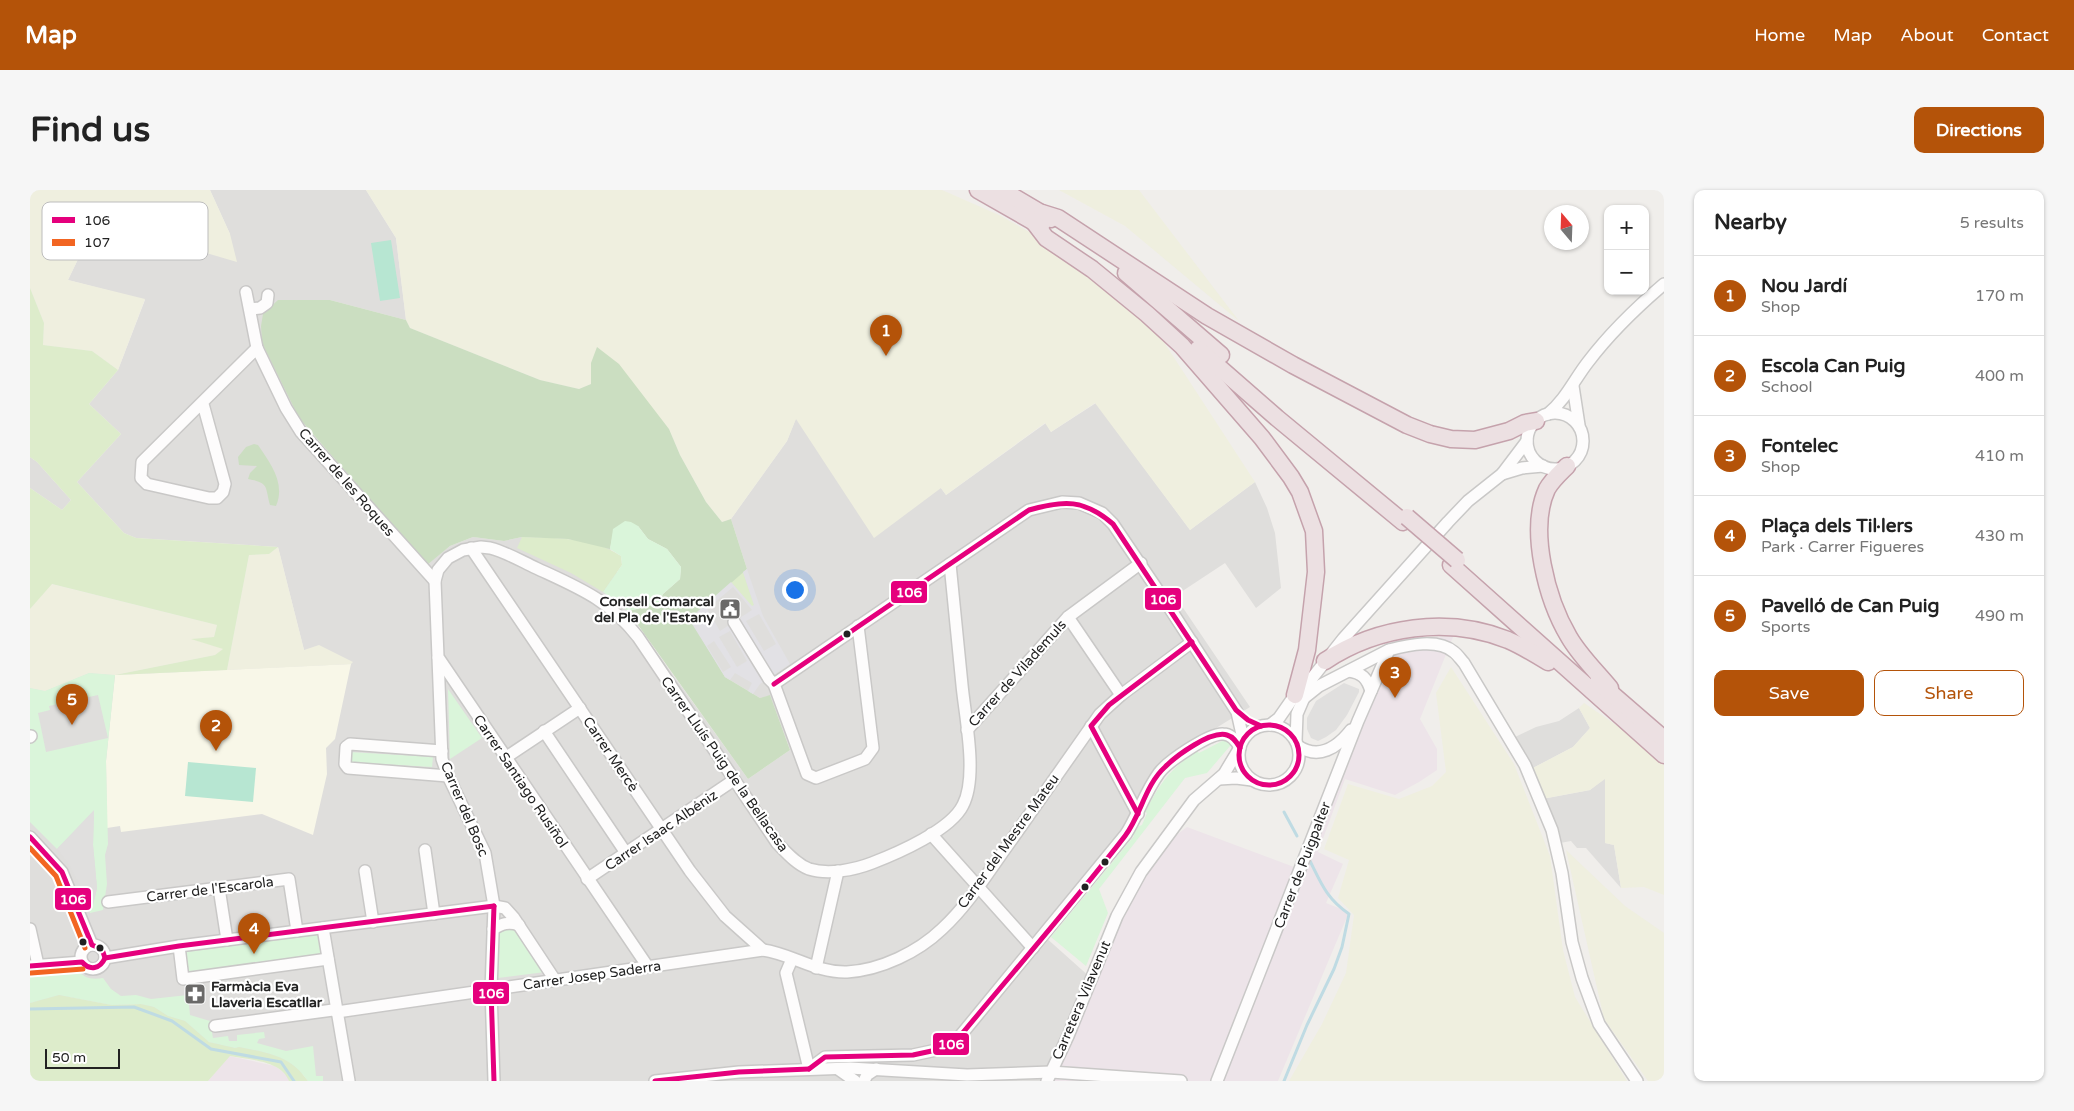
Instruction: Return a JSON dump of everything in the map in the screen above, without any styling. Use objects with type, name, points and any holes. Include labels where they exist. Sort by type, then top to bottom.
[{"type":"highway","points":[[978,190],[1037,217],[1058,218],[1207,316],[1293,365],[1407,425],[1430,434],[1451,439],[1475,440],[1509,431],[1542,417]]},
{"type":"highway","points":[[1002,190],[1123,284],[1277,418],[1405,520],[1664,739]]},
{"type":"highway","points":[[1037,217],[1046,238],[1106,280],[1182,346],[1262,438],[1300,492],[1314,530],[1316,572],[1308,650],[1299,697]]},
{"type":"highway","points":[[1568,466],[1552,482],[1544,498],[1540,538],[1546,583],[1554,608],[1570,639],[1623,703]]},
{"type":"highway","points":[[1454,562],[1584,684],[1664,755]]},
{"type":"highway","points":[[1325,661],[1363,641],[1384,634],[1416,627],[1440,627],[1466,630],[1507,639],[1584,684]]},
{"type":"street","points":[[1241,745],[1249,732],[1279,718],[1299,697],[1325,661],[1448,522],[1468,501],[1502,474],[1527,441],[1530,428],[1561,403],[1588,361],[1644,300],[1664,284]]},
{"type":"street","name":"Carrer de les Roques","points":[[246,292],[257,348],[286,408],[301,432],[435,581]]},
{"type":"street","points":[[250,309],[260,308],[267,303],[268,294]]},
{"type":"street","points":[[203,404],[225,484],[223,492],[217,498],[209,498],[147,484],[140,478],[142,462],[203,404],[257,348]]},
{"type":"street","points":[[1502,474],[1522,468],[1543,466],[1558,469],[1568,466],[1576,460],[1582,451],[1583,435],[1579,425],[1573,386]]},
{"type":"street","points":[[1542,417],[1562,414],[1572,418],[1579,425]]},
{"type":"street","points":[[1527,441],[1533,458],[1543,466]]},
{"type":"street","points":[[774,684],[1028,510],[1062,502],[1079,503],[1102,513],[1113,524],[1140,563],[1237,712],[1241,745],[1240,764],[1245,773],[1253,780],[1262,784],[1281,782],[1289,777],[1297,765],[1299,755],[1296,714],[1299,697]]},
{"type":"street","name":"Carrer Lluís Puig de la Bellacasa","points":[[435,581],[442,563],[453,555],[472,548],[481,547],[497,550],[590,593],[616,612],[638,637],[777,843],[790,856],[809,869],[838,871],[871,864],[931,834],[958,813],[967,794],[970,774],[967,730],[950,564]]},
{"type":"street","name":"Carrer Mercè","points":[[472,548],[661,829],[709,897],[725,916],[762,950]]},
{"type":"street","name":"Carrer de Vilademuls","points":[[967,730],[1068,617],[1140,563]]},
{"type":"street","points":[[435,581],[438,657]]},
{"type":"street","points":[[1068,617],[1121,695]]},
{"type":"street","points":[[734,622],[774,684],[807,774],[816,778],[866,759],[873,748],[858,626]]},
{"type":"street","name":"Carrer del Mestre Mateu","points":[[762,950],[773,951],[816,968],[848,972],[884,964],[908,954],[943,928],[978,887],[1100,714],[1121,695],[1192,642]]},
{"type":"street","points":[[1299,697],[1389,650],[1434,644],[1453,650],[1464,663],[1525,765],[1552,830],[1562,873],[1572,942],[1582,978],[1599,1024],[1637,1081]]},
{"type":"street","name":"Carrer de Puigpalter","points":[[1217,1081],[1358,721],[1389,650]]},
{"type":"street","name":"Carrer del Bosc","points":[[438,657],[442,750],[448,776],[485,853],[494,906],[491,990],[494,1081]]},
{"type":"street","name":"Carrer Santiago Rusiñol","points":[[438,657],[648,967]]},
{"type":"street","points":[[1349,671],[1359,673],[1366,678],[1371,690]]},
{"type":"street","points":[[506,758],[580,708]]},
{"type":"street","points":[[1237,712],[1265,725],[1287,730],[1297,744],[1310,752],[1326,751],[1344,739],[1358,721]]},
{"type":"street","points":[[1091,726],[1138,814]]},
{"type":"street","points":[[544,731],[626,853]]},
{"type":"street","points":[[792,959],[786,974],[809,1069],[824,1058],[913,1055],[941,1049],[956,1041],[1126,834],[1157,775],[1164,767],[1177,756],[1216,734],[1225,734],[1241,745]]},
{"type":"street","points":[[442,750],[350,744],[346,747],[345,764],[348,768],[448,776]]},
{"type":"street","name":"Carretera Vilavenut","points":[[655,1081],[754,1076],[809,1069],[850,1068],[1049,1076],[1068,1036],[1117,916],[1141,872],[1194,800],[1230,767],[1241,745]]},
{"type":"street","points":[[1219,779],[1253,780]]},
{"type":"street","name":"Carrer Isaac Albéniz","points":[[588,879],[734,780]]},
{"type":"street","points":[[931,834],[1033,948]]},
{"type":"street","points":[[30,837],[62,872],[92,945],[102,949],[105,958],[101,965],[94,969],[87,967],[82,962],[34,966],[30,929]]},
{"type":"street","points":[[425,850],[434,914]]},
{"type":"street","points":[[364,871],[373,922]]},
{"type":"street","points":[[816,968],[838,871]]},
{"type":"street","name":"Carrer de l'Escarola","points":[[108,902],[289,879],[297,931]]},
{"type":"street","points":[[490,882],[555,980]]},
{"type":"street","points":[[219,888],[227,940]]},
{"type":"street","points":[[105,958],[179,946],[494,906],[505,908],[516,921]]},
{"type":"street","points":[[493,929],[502,924],[516,921]]},
{"type":"street","points":[[323,928],[349,1081]]},
{"type":"street","points":[[82,962],[83,951],[92,945]]},
{"type":"street","points":[[179,946],[183,979],[328,959]]},
{"type":"street","name":"Carrer Josep Saderra","points":[[214,1026],[333,1010],[336,1012],[762,950]]},
{"type":"street","points":[[838,1069],[855,1081]]},
{"type":"street","points":[[864,1081],[867,1075],[876,1070]]},
{"type":"street","points":[[1049,1076],[1181,1081]]},
{"type":"shaded area","points":[[210,190],[366,190],[396,238],[406,320],[330,300],[299,418],[427,564],[450,546],[473,537],[504,541],[522,537],[610,548],[628,612],[748,779],[790,750],[770,696],[760,698],[725,677],[689,619],[747,569],[731,519],[787,441],[796,418],[941,488],[946,495],[1046,423],[1051,432],[1096,403],[1190,530],[1255,482],[1267,508],[1275,533],[1281,588],[1256,608],[1225,563],[1175,596],[1250,707],[1171,756],[1132,816],[1044,936],[1091,978],[1048,1081],[308,1081],[303,1074],[209,1042],[141,1004],[112,1005],[68,997],[30,1003],[30,688],[45,691],[89,673],[115,675],[351,664],[304,650],[278,547],[136,538],[124,533],[77,482],[121,434],[89,404],[118,370],[145,300],[68,280],[78,260],[208,260],[208,235],[230,234]]},
{"type":"shaded area","points":[[30,457],[37,462],[71,500],[62,510],[30,488]]},
{"type":"shaded area","points":[[747,569],[763,616],[790,664],[760,684],[753,694],[748,691],[752,683],[735,673],[730,680],[725,677],[689,619],[731,582],[752,606],[754,605],[743,572]],"holes":[[[733,587],[752,610],[720,631],[707,609]],[[759,614],[776,644],[764,651],[746,621]],[[730,631],[747,661],[737,667],[719,637]],[[714,641],[731,667],[723,672],[707,646]]]},
{"type":"shaded area","points":[[1416,637],[1453,637],[1420,719],[1437,749],[1437,770],[1395,795],[1345,779],[1318,852],[1343,864],[1326,903],[1349,912],[1278,1081],[1048,1081],[1103,948],[1155,851],[1187,827],[1294,867],[1386,642]]},
{"type":"shaded area","points":[[351,664],[335,739],[326,748],[327,774],[313,835],[262,814],[121,832],[120,826],[107,828],[106,761],[115,675]]},
{"type":"shaded area","points":[[1344,683],[1359,689],[1347,715],[1336,730],[1326,737],[1318,741],[1311,738],[1307,729],[1307,718],[1316,701]]},
{"type":"shaded area","points":[[1579,708],[1590,728],[1573,747],[1531,769],[1515,737],[1536,727],[1559,721]]},
{"type":"shaded area","points":[[1605,778],[1605,843],[1614,845],[1621,888],[1586,848],[1577,848],[1571,841],[1560,843],[1542,799],[1590,790]]},
{"type":"shaded area","points":[[94,810],[93,845],[97,888],[93,905],[88,907],[82,889],[68,863],[57,849]]},
{"type":"shaded area","points":[[229,1056],[275,1066],[287,1075],[289,1081],[208,1081]]},
{"type":"green space","points":[[30,190],[210,190],[230,234],[237,262],[208,254],[208,202],[42,202],[42,260],[78,260],[68,280],[145,299],[118,370],[92,351],[43,345],[44,323],[30,288]]},
{"type":"green space","points":[[366,190],[942,190],[999,215],[1040,238],[1101,280],[1158,333],[1255,482],[1190,530],[1095,403],[1051,432],[1045,423],[946,495],[941,488],[874,538],[796,419],[787,441],[731,519],[722,522],[706,502],[680,455],[669,429],[645,400],[591,363],[591,384],[579,389],[540,380],[410,328],[406,320],[396,238]]},
{"type":"green space","points":[[1059,190],[1139,190],[1239,321],[1125,226]]},
{"type":"green space","points":[[391,240],[400,298],[380,301],[371,243]]},
{"type":"green space","points":[[30,288],[44,323],[43,345],[92,351],[118,370],[89,404],[121,434],[77,482],[124,533],[136,538],[278,547],[269,554],[249,555],[227,670],[115,675],[215,655],[223,649],[191,639],[214,637],[217,625],[52,584],[30,609],[30,488],[62,510],[71,500],[37,462],[30,457]]},
{"type":"green space","points":[[278,300],[330,300],[406,320],[410,328],[540,380],[579,389],[591,384],[591,363],[597,347],[619,364],[669,429],[680,455],[706,502],[722,522],[731,519],[747,569],[690,619],[725,677],[760,698],[770,695],[790,750],[748,779],[628,611],[658,604],[663,594],[680,579],[681,567],[667,549],[648,539],[638,526],[614,529],[610,549],[568,539],[522,537],[504,541],[473,537],[450,546],[427,565],[299,418],[262,343],[261,326],[263,314]]},
{"type":"green space","points":[[254,444],[258,445],[278,481],[279,498],[276,506],[270,505],[263,484],[248,479],[250,473],[257,466],[239,465],[238,457],[246,447]]},
{"type":"green space","points":[[625,521],[638,526],[648,539],[667,549],[681,567],[680,579],[663,594],[658,604],[628,611],[603,592],[622,565],[621,556],[610,549],[613,529]]},
{"type":"green space","points":[[522,537],[573,540],[598,545],[621,556],[622,565],[603,592],[571,573],[517,548]]},
{"type":"green space","points":[[278,547],[304,650],[319,645],[353,662],[351,664],[227,670],[249,555],[269,554]]},
{"type":"green space","points":[[743,572],[754,605],[752,607],[731,582]]},
{"type":"green space","points":[[51,584],[217,625],[214,637],[193,639],[224,649],[215,655],[115,675],[89,673],[45,691],[30,688],[30,609]]},
{"type":"green space","points":[[1451,667],[1514,764],[1550,856],[1563,950],[1575,997],[1627,1081],[1289,1081],[1322,1024],[1346,973],[1354,915],[1338,898],[1349,860],[1324,849],[1348,784],[1399,799],[1432,786],[1446,772],[1436,693]]},
{"type":"green space","points":[[89,673],[115,675],[106,761],[108,844],[105,855],[107,884],[103,910],[90,913],[88,907],[93,905],[97,888],[93,845],[94,811],[57,849],[30,822],[30,688],[45,691]],"holes":[[[98,695],[108,738],[46,752],[38,713],[50,710],[49,706]]]},
{"type":"green space","points":[[448,689],[482,738],[450,759],[450,758]]},
{"type":"green space","points":[[1584,703],[1622,729],[1664,765],[1664,895],[1644,887],[1621,888],[1614,845],[1605,843],[1605,779],[1590,790],[1542,799],[1531,769],[1573,747],[1590,728],[1579,708]]},
{"type":"green space","points":[[1230,737],[1230,746],[1207,773],[1185,778],[1099,889],[1108,913],[1086,966],[1051,937],[1134,836],[1132,834],[1137,827],[1142,825],[1147,813],[1145,812],[1166,777],[1179,764],[1197,751],[1199,753]]},
{"type":"green space","points":[[349,752],[433,757],[432,767],[349,762]]},
{"type":"green space","points":[[188,762],[256,768],[253,802],[185,796]]},
{"type":"green space","points":[[1566,850],[1625,906],[1664,933],[1664,1081],[1648,1081],[1604,1019]]},
{"type":"green space","points":[[503,928],[516,929],[545,972],[498,978],[500,932]]},
{"type":"green space","points":[[318,935],[321,956],[189,974],[186,952]]},
{"type":"green space","points":[[76,969],[88,978],[103,978],[111,989],[121,996],[136,995],[151,999],[188,995],[190,1015],[210,1021],[213,1038],[228,1036],[229,1041],[237,1041],[237,1035],[264,1032],[265,1038],[259,1039],[257,1043],[286,1051],[313,1046],[316,1076],[323,1076],[323,1081],[308,1081],[294,1066],[278,1056],[209,1042],[185,1021],[168,1016],[154,1007],[141,1004],[112,1005],[59,995],[30,1003],[30,974]]},
{"type":"green space","points":[[59,995],[112,1005],[141,1004],[154,1007],[168,1016],[185,1021],[209,1042],[278,1056],[294,1066],[308,1081],[289,1081],[285,1074],[272,1065],[230,1056],[208,1081],[30,1081],[30,1003]]},
{"type":"waterway","points":[[1284,812],[1297,836]]},
{"type":"waterway","points":[[1284,1081],[1307,1025],[1334,969],[1342,947],[1349,914],[1329,896],[1309,859]]},
{"type":"waterway","points":[[30,1009],[134,1007],[172,1021],[211,1049],[281,1062],[294,1081]]},
{"type":"transit line","name":"106","points":[[774,684],[1029,510],[1063,503],[1083,506],[1093,510],[1113,524],[1236,710],[1248,720],[1261,726]]},
{"type":"transit line","name":"106","points":[[1138,814],[1091,726],[1109,705],[1192,642]]},
{"type":"transit line","name":"106","points":[[1269,725],[1286,730],[1294,738],[1299,755],[1294,772],[1286,780],[1269,785],[1252,780],[1244,772],[1239,755],[1244,738],[1252,730],[1269,725]]},
{"type":"transit line","name":"106","points":[[809,1069],[825,1057],[913,1055],[941,1049],[956,1041],[1063,914],[1125,836],[1158,774],[1185,751],[1212,736],[1227,735],[1235,740],[1240,748]]},
{"type":"transit line","name":"106","points":[[30,837],[62,872],[92,945],[102,949],[105,958],[95,968],[88,967],[82,962],[30,966]]},
{"type":"transit line","name":"107","points":[[30,848],[56,876],[85,948]]},
{"type":"transit line","name":"106","points":[[494,906],[491,990],[494,1081]]},
{"type":"transit line","name":"106","points":[[105,958],[179,946],[494,906]]},
{"type":"transit line","name":"107","points":[[31,973],[83,969]]},
{"type":"transit line","name":"106","points":[[655,1081],[739,1072],[809,1069]]},
{"type":"place","name":"Nou Jardí","points":[[886,356]]},
{"type":"place","name":"Consell Comarcal del Pla de l'Estany","points":[[730,609]]},
{"type":"place","name":"Fontelec","points":[[1395,698]]},
{"type":"place","name":"Pavelló de Can Puig","points":[[72,725]]},
{"type":"place","name":"Escola Can Puig","points":[[216,751]]},
{"type":"place","name":"Plaça dels Til·lers","points":[[254,954]]},
{"type":"place","name":"Farmàcia Eva Llaveria Escatllar","points":[[195,994]]}]
